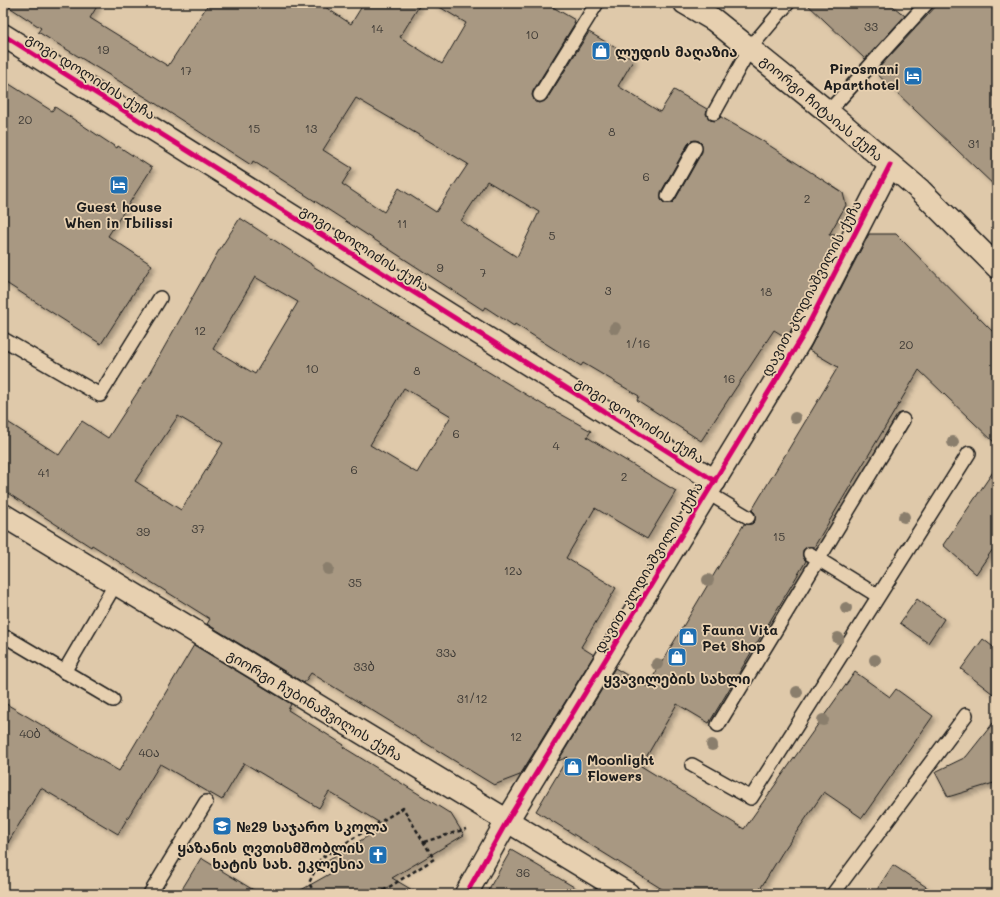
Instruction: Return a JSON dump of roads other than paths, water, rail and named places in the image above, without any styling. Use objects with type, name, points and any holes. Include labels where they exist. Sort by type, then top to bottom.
[{"type":"street","name":"გიორგი ჩიტაიას ქუჩა","points":[[686,3],[714,20],[750,48],[920,190],[997,267]]},
{"type":"street","name":"გიორგი ჩიტაიას ქუჩა","points":[[699,3],[714,20]]},
{"type":"street","name":"გოგი დოლიძის ქუჩა","points":[[3,35],[711,487]]},
{"type":"street","name":"დავით კლდიაშვილის ქუჩა","points":[[466,894],[507,821],[801,339],[890,165]]},
{"type":"street","name":"გიორგი ჩუბინაშვილის ქუჩა","points":[[5,520],[116,583],[628,894]]},
{"type":"lane","points":[[540,94],[597,3]]},
{"type":"lane","points":[[714,113],[750,48],[788,3]]},
{"type":"lane","points":[[828,112],[927,3]]},
{"type":"lane","points":[[668,196],[695,148]]},
{"type":"lane","points":[[3,339],[100,395],[160,298]]},
{"type":"lane","points":[[718,725],[814,557],[903,420]]},
{"type":"lane","points":[[692,765],[750,798],[969,453]]},
{"type":"lane","points":[[711,487],[748,517]]},
{"type":"lane","points":[[814,557],[878,596]]},
{"type":"lane","points":[[64,672],[116,583]]},
{"type":"lane","points":[[8,638],[113,700]]},
{"type":"lane","points":[[833,894],[966,715]]},
{"type":"lane","points":[[150,894],[206,802]]},
{"type":"place","name":"ლუდის მაღაზია","points":[[601,51]]},
{"type":"place","name":"Pirosmani Aparthotel","points":[[913,76]]},
{"type":"place","name":"Guest house When in Tbilissi","points":[[119,185]]},
{"type":"place","name":"Fauna Vita Pet Shop","points":[[688,637]]},
{"type":"place","name":"ყვავილების სახლი","points":[[677,657]]},
{"type":"place","name":"Moonlight Flowers","points":[[573,767]]},
{"type":"place","name":"№29 საჯარო სკოლა","points":[[222,826]]},
{"type":"place","name":"ყაზანის ღვთისმშობლის ხატის სახ. ეკლესია","points":[[378,855]]}]
